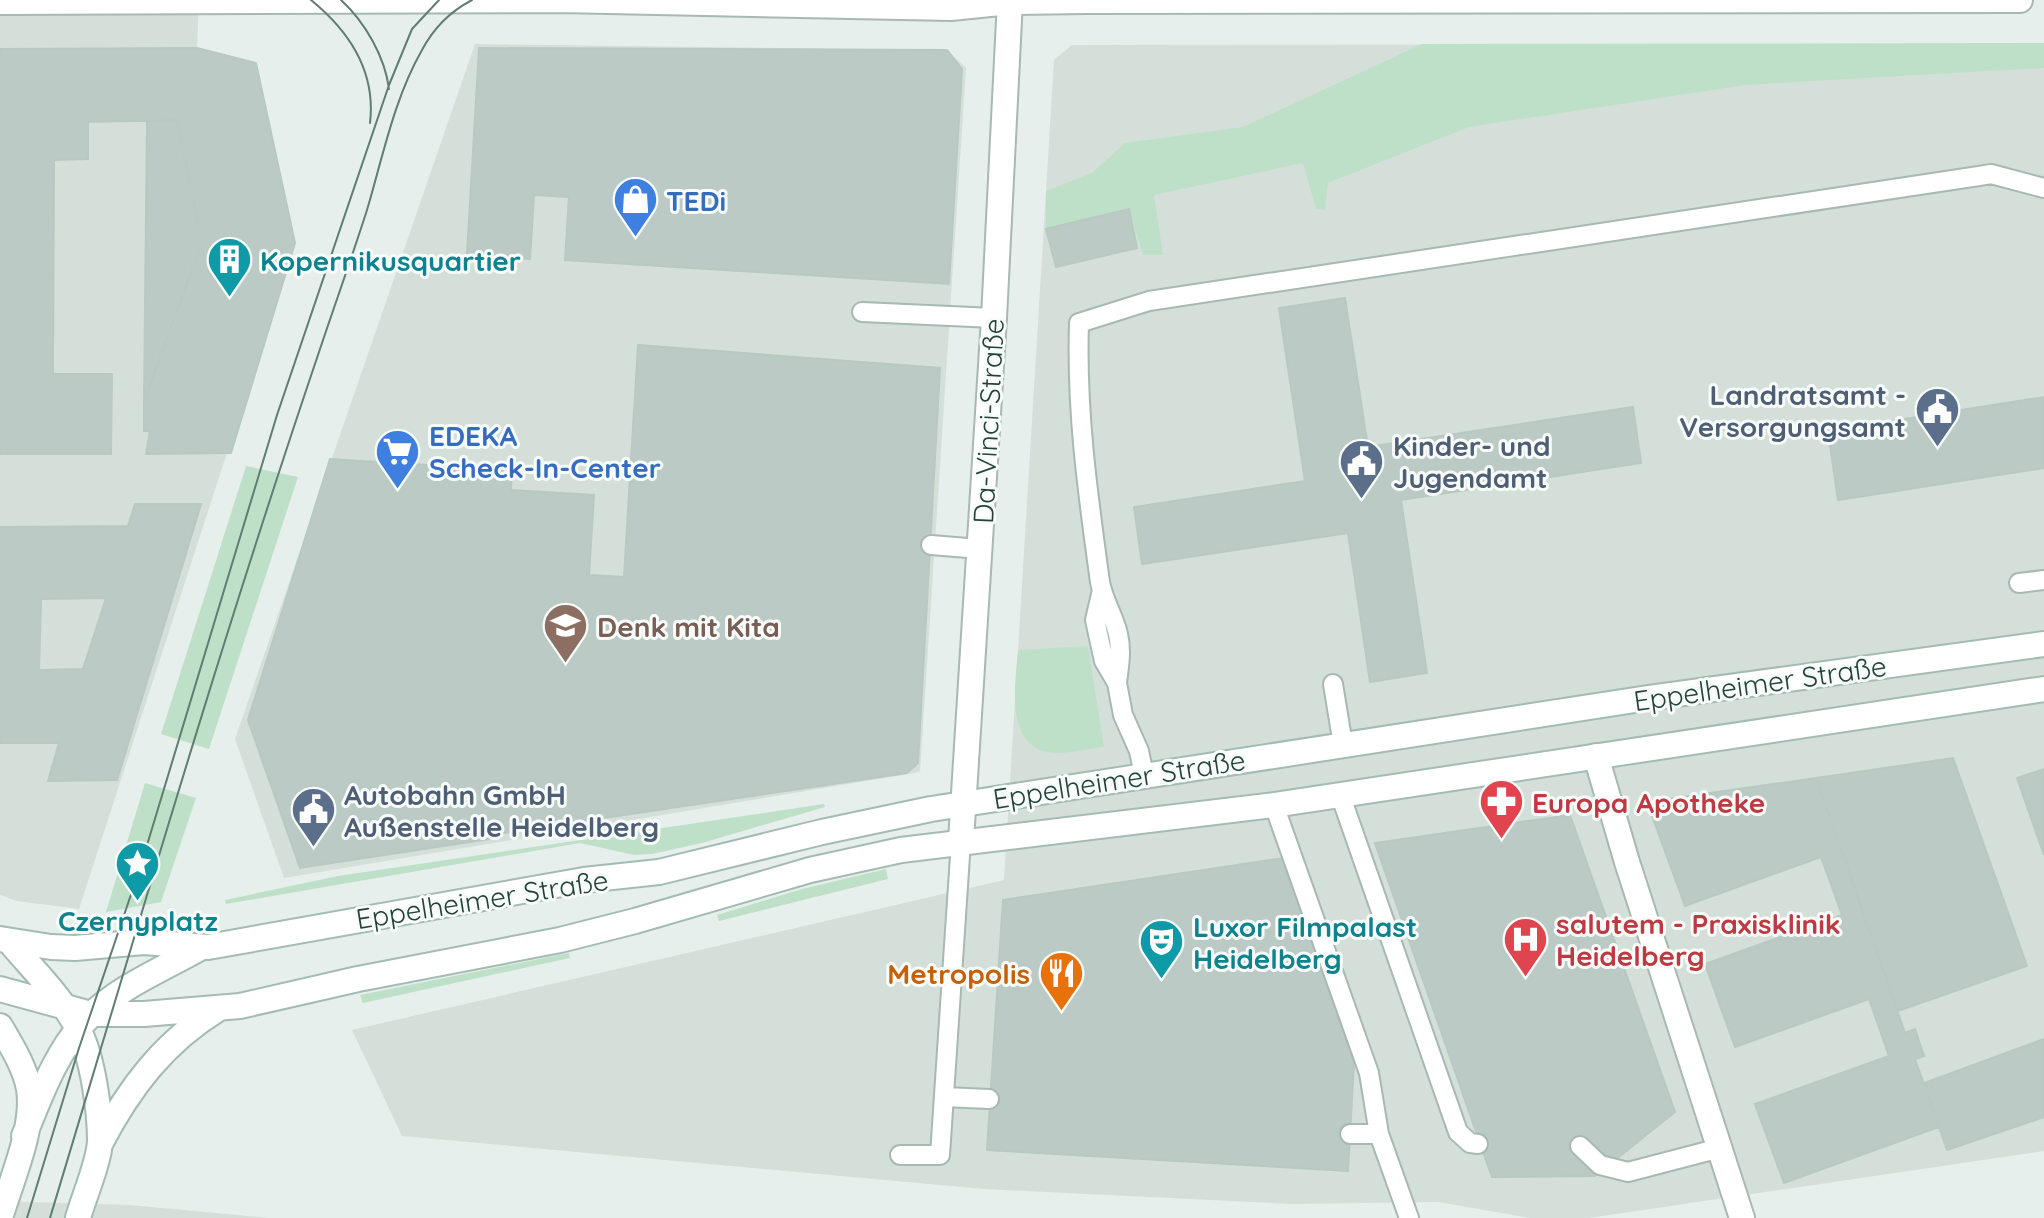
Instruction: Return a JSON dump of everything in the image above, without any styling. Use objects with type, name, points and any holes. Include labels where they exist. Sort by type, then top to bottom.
[{"type":"main road","points":[[0,2],[560,0],[951,8],[1010,1],[2020,0]]},
{"type":"main road","name":"Da-Vinci-Straße","points":[[961,841],[994,318],[1010,1]]},
{"type":"main road","name":"Eppelheimer Straße","points":[[4,940],[51,947],[144,942],[200,948],[584,880],[659,872],[862,823],[964,803],[1664,696],[2044,644]]},
{"type":"main road","name":"Eppelheimer Straße","points":[[85,1022],[262,1002],[358,979],[560,940],[810,870],[901,850],[1274,805],[2044,689]]},
{"type":"main road","points":[[1596,756],[1742,1218]]},
{"type":"main road","points":[[4,940],[65,1008],[85,1022],[99,1148],[78,1218]]},
{"type":"main road","name":"Eppelheimer Straße","points":[[24,1136],[45,1086],[85,1022],[132,986],[200,948]]},
{"type":"main road","points":[[0,989],[65,1008]]},
{"type":"main road","name":"Eppelheimer Straße","points":[[99,1148],[126,1095],[150,1067],[195,1023],[220,1008]]},
{"type":"main road","points":[[0,1026],[27,1082],[29,1109],[0,1218]]},
{"type":"lane","points":[[1144,775],[1139,751],[1123,715],[1117,683],[1121,659],[1118,632],[1102,590],[1083,461],[1079,323],[1149,301],[1991,174],[2044,188]]},
{"type":"lane","points":[[862,312],[994,318]]},
{"type":"lane","points":[[931,545],[980,549]]},
{"type":"lane","points":[[2019,583],[2044,580]]},
{"type":"lane","points":[[1333,684],[1343,745]]},
{"type":"lane","points":[[1340,794],[1458,1132],[1470,1143],[1478,1144]]},
{"type":"lane","points":[[1274,805],[1369,1073],[1379,1134],[1409,1218]]},
{"type":"lane","points":[[900,1155],[940,1155],[961,841]]},
{"type":"lane","points":[[944,1097],[989,1099]]},
{"type":"lane","points":[[1350,1134],[1379,1134]]},
{"type":"lane","points":[[1580,1146],[1600,1165],[1628,1172],[1720,1148]]},
{"type":"shaded area","points":[[0,0],[199,0],[197,48],[256,63],[295,243],[79,909],[17,901],[0,895]]},
{"type":"shaded area","points":[[475,44],[947,50],[966,68],[920,772],[284,878],[235,739]]},
{"type":"shaded area","points":[[2044,44],[2044,1151],[1589,1218],[1530,1218],[1438,1202],[1293,1204],[984,1189],[402,1136],[352,1030],[1004,880],[1054,60],[1072,45]]},
{"type":"shaded area","points":[[0,1201],[130,1205],[269,1218],[0,1218]]},
{"type":"green space","points":[[2044,43],[2044,68],[1745,85],[1469,127],[1328,183],[1325,210],[1316,209],[1303,163],[1154,195],[1163,255],[1143,255],[1129,209],[1046,229],[1046,191],[1092,173],[1125,143],[1243,127],[1422,44]]},
{"type":"green space","points":[[246,466],[298,477],[209,749],[161,734]]},
{"type":"green space","points":[[1088,646],[1104,747],[1054,753],[1033,746],[1018,724],[1015,693],[1018,650]]},
{"type":"green space","points":[[145,783],[196,798],[161,902],[106,912]]},
{"type":"green space","points":[[824,804],[825,807],[702,843],[652,854],[634,855],[580,843],[226,904],[225,900],[338,876]]},
{"type":"green space","points":[[886,869],[888,879],[719,921],[717,915],[802,889]]},
{"type":"green space","points":[[569,953],[570,958],[363,1003],[360,995]]},
{"type":"building","name":"Kopernikusquartier","points":[[197,48],[256,63],[295,243],[231,453],[146,454],[150,431],[144,431],[144,402],[202,242],[177,120],[88,122],[88,159],[54,160],[53,374],[112,374],[111,454],[0,454],[0,49]]},
{"type":"building","points":[[479,48],[947,50],[962,69],[949,284],[565,260],[569,197],[534,195],[530,259],[467,254]]},
{"type":"building","points":[[177,120],[202,242],[144,402],[147,121]]},
{"type":"building","points":[[1129,209],[1137,248],[1056,267],[1046,229]]},
{"type":"building","points":[[1345,298],[1368,447],[1633,407],[1641,463],[1401,500],[1427,673],[1370,682],[1348,533],[1142,564],[1134,507],[1305,481],[1279,308]]},
{"type":"building","points":[[638,345],[940,368],[918,763],[907,773],[490,835],[489,839],[300,868],[248,720],[330,459],[512,470],[511,490],[594,495],[589,575],[624,577]]},
{"type":"building","name":"Landratsamt - Versorgungsamt","points":[[2044,397],[2044,468],[1838,500],[1828,431]]},
{"type":"building","points":[[135,504],[201,504],[117,780],[48,781],[59,743],[0,743],[0,527],[128,526]],"holes":[[[106,598],[83,669],[39,670],[41,599]]]},
{"type":"building","points":[[1953,758],[2027,966],[1898,1011],[1816,778]]},
{"type":"building","points":[[2044,769],[2044,855],[2017,778]]},
{"type":"building","points":[[1816,778],[1905,1033],[1915,1029],[1924,1056],[1915,1059],[1939,1127],[1784,1183],[1755,1104],[1889,1056],[1869,999],[1735,1047],[1705,964],[1842,915],[1821,857],[1685,906],[1647,802]]},
{"type":"building","name":"salutem - Praxisklinik Heidelberg","points":[[1570,815],[1675,1112],[1595,1176],[1492,1177],[1375,843]]},
{"type":"building","name":"Luxor Filmpalast Heidelberg","points":[[1283,858],[1354,1062],[1348,1171],[987,1150],[1003,900]]},
{"type":"building","points":[[2044,1039],[2044,1117],[1947,1150],[1924,1083]]},
{"type":"tram line","points":[[311,0],[337,25],[357,54],[369,87],[370,123]]},
{"type":"tram line","points":[[341,0],[372,41],[389,89]]},
{"type":"tram line","points":[[27,1218],[79,1048],[141,865],[277,415],[389,85],[412,29],[439,0]]},
{"type":"tram line","points":[[50,1218],[214,675],[367,210],[397,108],[412,69],[432,35],[450,15],[472,0]]},
{"type":"place","name":"TEDi","points":[[635,239]]},
{"type":"place","name":"Kopernikusquartier","points":[[229,299]]},
{"type":"place","name":"Landratsamt - Versorgungsamt","points":[[1937,449]]},
{"type":"place","name":"EDEKA Scheck-In-Center","points":[[398,490]]},
{"type":"place","name":"Kinder- und Jugendamt","points":[[1362,500]]},
{"type":"place","name":"Denk mit Kita","points":[[566,665]]},
{"type":"place","name":"Europa Apotheke","points":[[1501,841]]},
{"type":"place","name":"Autobahn GmbH Außenstelle Heidelberg","points":[[313,849]]},
{"type":"place","name":"Czernyplatz","points":[[138,902]]},
{"type":"place","name":"salutem - Praxisklinik Heidelberg","points":[[1525,978]]},
{"type":"place","name":"Luxor Filmpalast Heidelberg","points":[[1162,981]]},
{"type":"place","name":"Metropolis","points":[[1061,1012]]}]
